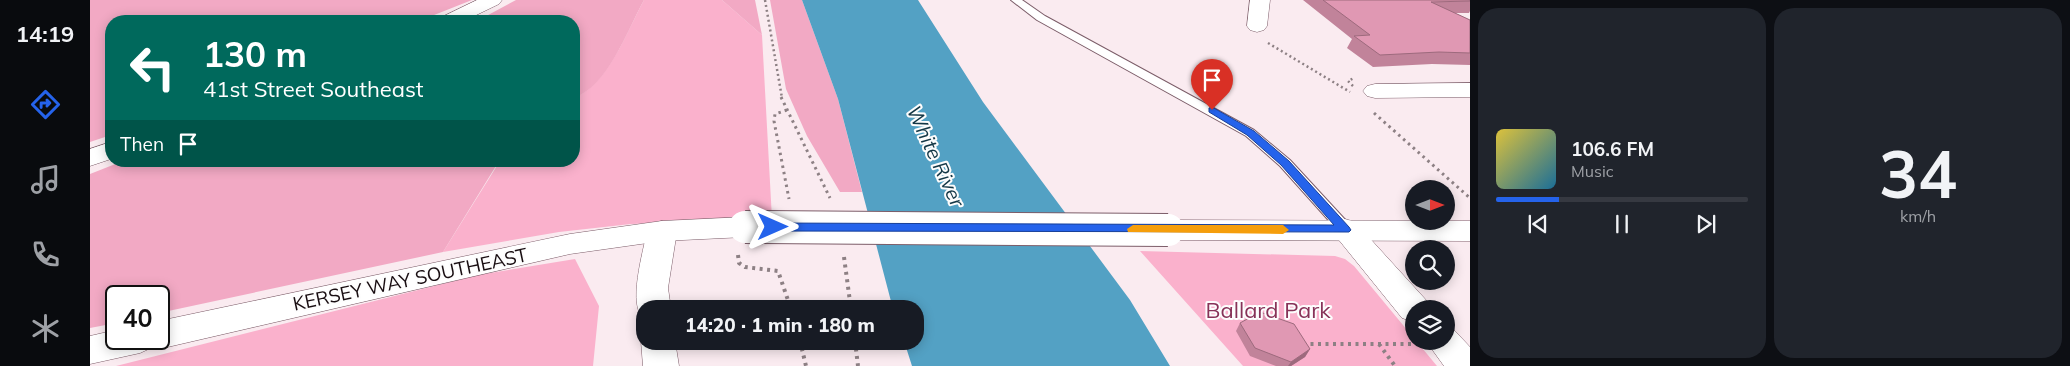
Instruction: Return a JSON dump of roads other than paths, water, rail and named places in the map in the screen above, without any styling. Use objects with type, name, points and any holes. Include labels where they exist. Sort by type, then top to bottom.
[{"type":"street","points":[[461,15],[492,0]]},
{"type":"street","points":[[1257,26],[1260,0]]},
{"type":"street","points":[[1375,91],[1470,90]]},
{"type":"street","points":[[90,158],[105,152]]},
{"type":"street","name":"KERSEY WAY SOUTHEAST","points":[[170,333],[570,244],[662,231],[788,227],[1470,231]]},
{"type":"street","points":[[1345,230],[1406,300]]},
{"type":"street","points":[[653,300],[652,288],[662,231]]},
{"type":"street","points":[[90,350],[105,347]]},
{"type":"street","points":[[659,350],[661,366]]},
{"type":"lane","points":[[1016,0],[1041,18],[1250,133],[1285,163],[1345,230]]},
{"type":"water","name":"White River","points":[[802,0],[918,0],[983,102],[1130,300],[1170,366],[912,366],[907,350],[924,350],[924,300],[891,300],[838,99]]},
{"type":"park label","name":"Ballard Park","points":[[1268,310]]}]
